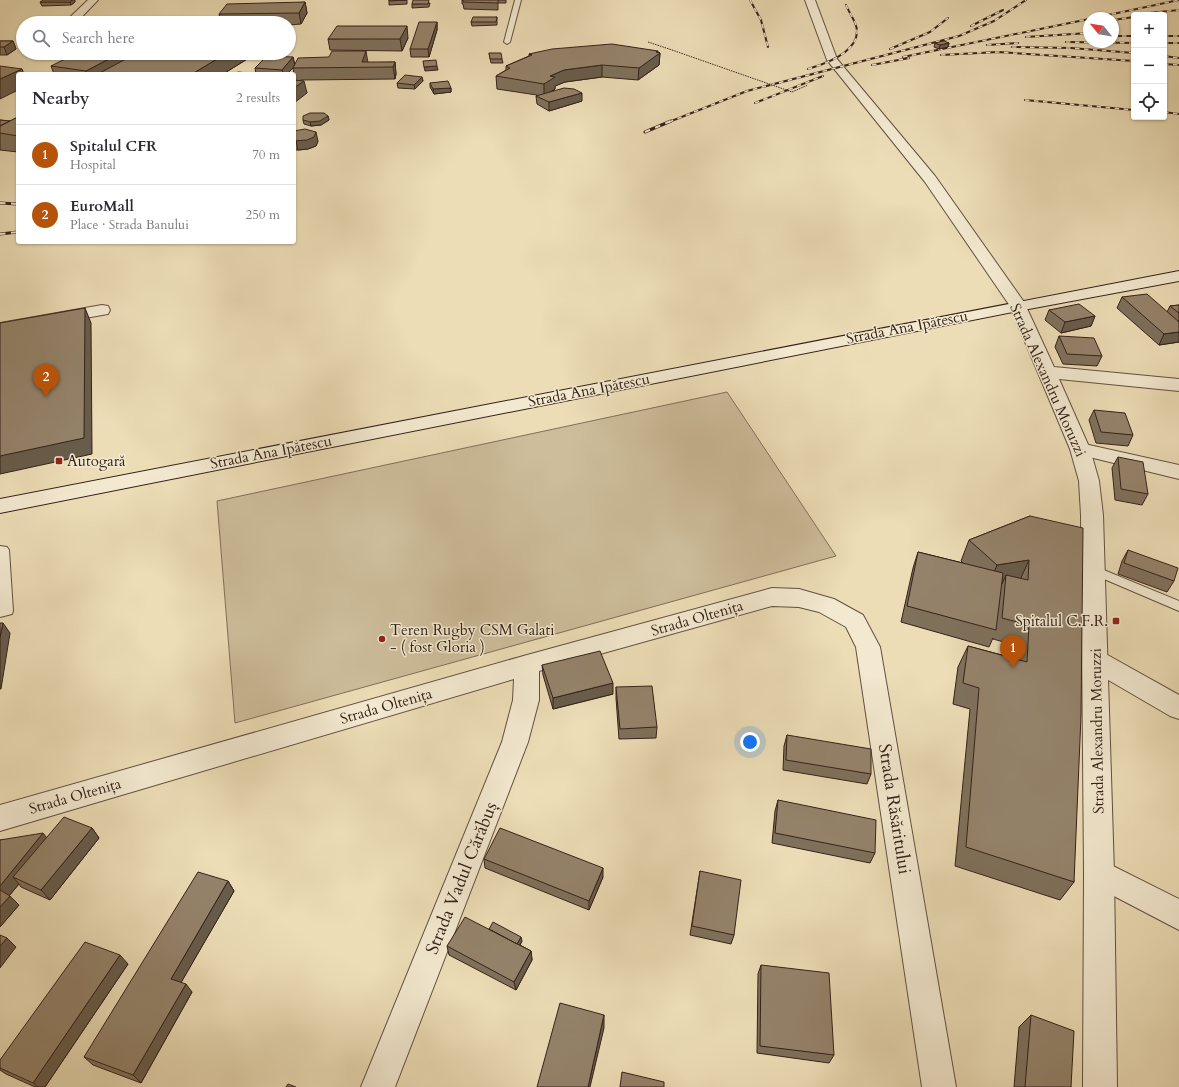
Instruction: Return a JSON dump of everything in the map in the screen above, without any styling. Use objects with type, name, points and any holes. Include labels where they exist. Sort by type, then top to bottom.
[{"type":"street","points":[[77,16],[93,0]]},
{"type":"street","name":"Strada Alexandru Moruzzi","points":[[810,0],[827,50],[832,60],[930,179],[1018,306],[1080,449],[1089,481],[1094,570],[1100,873],[1100,1087]]},
{"type":"street","name":"Strada Ana Ipătescu","points":[[0,506],[1018,306],[1179,276]]},
{"type":"street","points":[[0,328],[102,310]]},
{"type":"street","points":[[1046,372],[1179,385]]},
{"type":"street","points":[[1080,449],[1179,472]]},
{"type":"street","name":"Strada Oltenița","points":[[0,818],[527,665],[772,597]]},
{"type":"street","name":"Strada Răsăritului","points":[[772,597],[799,598],[826,605],[855,622],[868,647],[939,1087]]},
{"type":"street","points":[[1095,660],[1179,708]]},
{"type":"street","name":"Strada Vadul Cărăbuș","points":[[378,1087],[515,742],[526,700],[527,665]]},
{"type":"street","points":[[1100,873],[1179,916]]},
{"type":"lane","points":[[507,42],[518,0]]},
{"type":"lane","points":[[0,550],[3,550],[7,611],[0,612]]},
{"type":"lane","points":[[1094,570],[1179,606]]},
{"type":"path","points":[[648,42],[781,90],[792,92],[808,84]]},
{"type":"shaded area","name":"Teren Rugby CSM Galati - ( fost Gloria )","points":[[727,392],[836,556],[235,723],[217,501]]},
{"type":"building","points":[[43,0],[72,0],[70,2],[40,2]]},
{"type":"building","points":[[413,0],[429,0],[428,4],[412,4]]},
{"type":"building","points":[[463,0],[498,0],[498,3],[463,2]]},
{"type":"building","points":[[305,2],[299,13],[219,14],[227,4]]},
{"type":"building","points":[[473,17],[497,17],[496,22],[471,22]]},
{"type":"building","points":[[419,22],[437,22],[428,49],[410,49]]},
{"type":"building","points":[[337,26],[407,26],[400,39],[328,39]]},
{"type":"building","points":[[0,41],[13,41],[4,47],[0,47]]},
{"type":"building","points":[[944,41],[949,43],[940,45],[935,43]]},
{"type":"building","points":[[612,44],[658,51],[656,52],[660,53],[639,68],[602,65],[564,70],[550,76],[555,77],[544,84],[496,76],[510,68],[506,66],[532,55],[529,54],[552,49]]},
{"type":"building","points":[[332,51],[366,51],[362,62],[395,62],[393,67],[293,68],[298,58],[329,57]]},
{"type":"building","points":[[489,53],[501,53],[502,59],[490,59]]},
{"type":"building","points":[[63,60],[107,60],[86,71],[51,66]]},
{"type":"building","points":[[124,60],[215,60],[195,72],[102,72]]},
{"type":"building","points":[[263,60],[290,60],[282,70],[255,68]]},
{"type":"building","points":[[436,60],[437,66],[424,67],[423,61]]},
{"type":"building","points":[[0,66],[22,69],[0,79]]},
{"type":"building","points":[[405,75],[422,77],[414,85],[397,83]]},
{"type":"building","points":[[296,80],[304,81],[296,87]]},
{"type":"building","points":[[448,81],[451,88],[433,89],[430,83]]},
{"type":"building","points":[[564,88],[574,89],[582,93],[549,102],[536,96]]},
{"type":"building","points":[[310,113],[324,113],[328,116],[320,121],[310,122],[303,120],[303,116]]},
{"type":"building","points":[[16,118],[16,136],[0,133],[0,126]]},
{"type":"building","points":[[0,120],[10,121],[0,126]]},
{"type":"building","points":[[305,129],[316,132],[314,137],[307,140],[296,141],[296,131]]},
{"type":"building","points":[[1147,294],[1179,322],[1179,332],[1164,334],[1122,297]]},
{"type":"building","points":[[1079,304],[1095,316],[1065,322],[1049,310]]},
{"type":"building","points":[[1179,305],[1179,313],[1170,306]]},
{"type":"building","points":[[85,308],[84,438],[0,456],[0,323]]},
{"type":"building","points":[[1059,336],[1094,338],[1102,356],[1067,354]]},
{"type":"building","points":[[1094,410],[1125,413],[1133,435],[1101,432]]},
{"type":"building","points":[[1118,457],[1143,462],[1148,494],[1121,489]]},
{"type":"building","points":[[1030,516],[1083,528],[1081,716],[1074,882],[966,847],[979,688],[963,683],[968,646],[1027,662],[1029,625],[1002,618],[1006,575],[1028,580],[1029,560],[997,565],[969,540]]},
{"type":"building","points":[[1128,550],[1178,568],[1174,581],[1124,563]]},
{"type":"building","points":[[918,552],[1003,573],[996,630],[907,606]]},
{"type":"building","points":[[0,623],[3,623],[0,637]]},
{"type":"building","points":[[600,651],[613,683],[553,698],[542,665]]},
{"type":"building","points":[[652,686],[657,727],[620,729],[616,687]]},
{"type":"building","points":[[787,735],[871,749],[871,774],[786,760]]},
{"type":"building","points":[[778,800],[876,820],[875,853],[775,833]]},
{"type":"building","points":[[64,817],[92,828],[41,890],[13,877]]},
{"type":"building","points":[[500,828],[603,868],[589,901],[484,859]]},
{"type":"building","points":[[43,833],[0,886],[0,840]]},
{"type":"building","points":[[700,871],[741,880],[734,935],[692,926]]},
{"type":"building","points":[[198,872],[228,881],[171,979],[186,984],[133,1075],[84,1057]]},
{"type":"building","points":[[0,890],[10,896],[0,907]]},
{"type":"building","points":[[465,917],[531,951],[514,982],[447,946]]},
{"type":"building","points":[[493,922],[521,937],[517,944],[489,929]]},
{"type":"building","points":[[0,935],[7,938],[0,946]]},
{"type":"building","points":[[85,942],[120,955],[33,1083],[0,1068],[0,1060]]},
{"type":"building","points":[[761,965],[829,973],[834,1055],[760,1046]]},
{"type":"building","points":[[560,1003],[604,1015],[588,1087],[537,1087]]},
{"type":"building","points":[[1031,1015],[1074,1031],[1071,1087],[1025,1087]]},
{"type":"building","points":[[622,1072],[664,1082],[664,1087],[620,1087]]},
{"type":"building","points":[[288,1084],[296,1087],[286,1087]]},
{"type":"railway","points":[[750,0],[761,20],[768,47]]},
{"type":"railway","points":[[669,122],[747,91],[959,36],[994,21],[1026,0]]},
{"type":"railway","points":[[1119,13],[1179,0]]},
{"type":"railway","points":[[808,69],[831,61],[852,46],[856,39],[857,28],[846,5]]},
{"type":"railway","points":[[971,26],[1003,10]]},
{"type":"railway","points":[[1160,12],[1179,10]]},
{"type":"railway","points":[[1119,19],[1131,17]]},
{"type":"railway","points":[[890,49],[930,32],[948,18]]},
{"type":"railway","points":[[903,57],[1083,20]]},
{"type":"railway","points":[[1026,37],[1083,33]]},
{"type":"railway","points":[[1119,36],[1131,36]]},
{"type":"railway","points":[[1167,36],[1179,36]]},
{"type":"railway","points":[[1066,42],[1131,43]]},
{"type":"railway","points":[[987,45],[1018,43]]},
{"type":"railway","points":[[1167,43],[1179,43]]},
{"type":"railway","points":[[1012,47],[1071,48],[1131,53]]},
{"type":"railway","points":[[941,55],[998,52],[1131,61]]},
{"type":"railway","points":[[1167,56],[1179,58]]},
{"type":"railway","points":[[872,65],[909,58]]},
{"type":"railway","points":[[1167,64],[1179,65]]},
{"type":"railway","points":[[755,103],[823,76]]},
{"type":"railway","points":[[1025,100],[1131,110]]},
{"type":"railway","points":[[1167,112],[1179,114]]},
{"type":"railway","points":[[645,132],[671,121]]},
{"type":"railway","points":[[0,203],[16,204]]},
{"type":"railway","points":[[0,234],[16,232]]},
{"type":"place","name":"EuroMall","points":[[46,397]]},
{"type":"place","name":"Autogară","points":[[59,461]]},
{"type":"place","name":"Spitalul C.F.R.","points":[[1116,621]]},
{"type":"place","name":"Teren Rugby CSM Galati - ( fost Gloria )","points":[[382,639]]},
{"type":"place","name":"Spitalul CFR","points":[[1013,668]]}]
